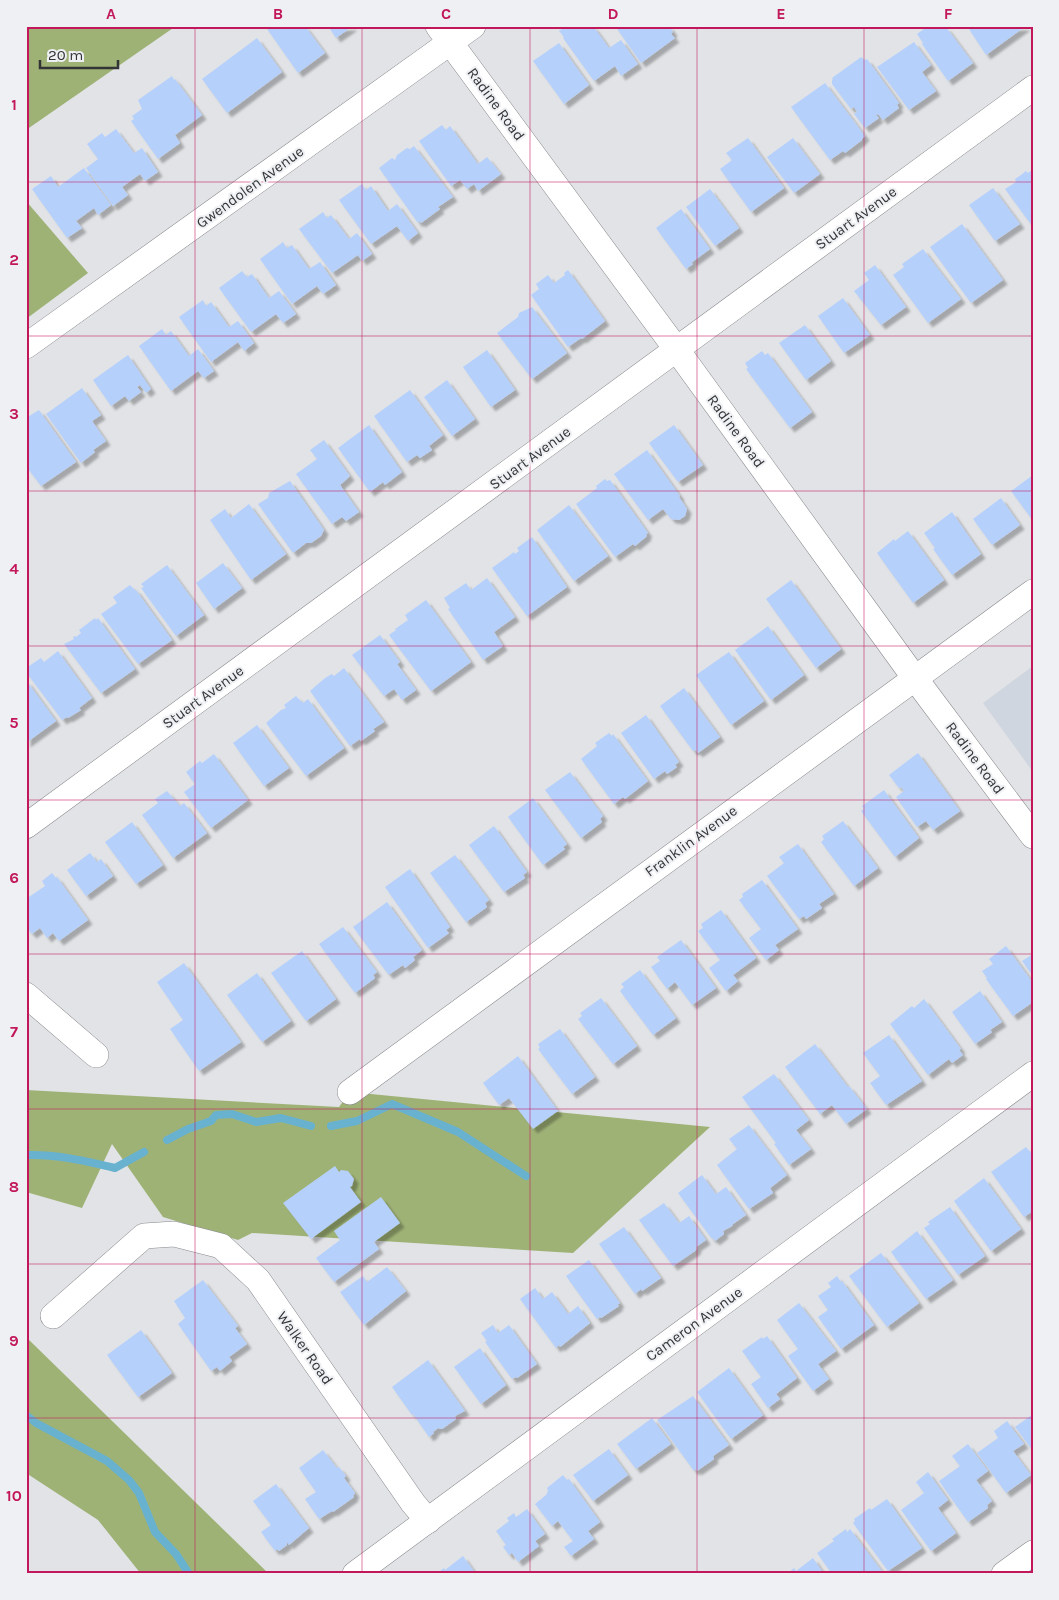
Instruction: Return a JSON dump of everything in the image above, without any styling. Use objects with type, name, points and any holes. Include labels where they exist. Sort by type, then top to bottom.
[{"type":"street","name":"Gwendolen Avenue","points":[[26,346],[445,34],[473,26]]},
{"type":"street","name":"Radine Road","points":[[445,34],[677,350],[914,678],[1033,836]]},
{"type":"street","name":"Stuart Avenue","points":[[26,826],[1033,88]]},
{"type":"street","name":"Franklin Avenue","points":[[350,1092],[1033,592]]},
{"type":"street","points":[[26,995],[96,1055]]},
{"type":"street","name":"Cameron Avenue","points":[[355,1574],[1033,1074]]},
{"type":"street","name":"Walker Road","points":[[53,1316],[144,1236],[174,1234],[221,1246],[258,1280],[413,1503],[428,1520]]},
{"type":"street","points":[[1004,1574],[1033,1553]]},
{"type":"shaded area","points":[[1033,666],[1033,772],[983,703]]},
{"type":"green space","points":[[26,26],[176,26],[26,130]]},
{"type":"green space","points":[[26,201],[88,273],[26,319]]},
{"type":"green space","points":[[26,1090],[339,1107],[350,1092],[710,1127],[573,1253],[252,1233],[238,1240],[163,1217],[112,1144],[82,1208],[26,1192]]},
{"type":"green space","points":[[26,1337],[269,1574],[141,1574],[98,1520],[26,1473]]},
{"type":"building","points":[[265,26],[305,26],[325,53],[298,73]]},
{"type":"building","points":[[328,26],[353,26],[336,38]]},
{"type":"building","points":[[566,26],[593,26],[609,48],[621,40],[638,64],[621,76],[615,66],[594,81],[559,31]]},
{"type":"building","points":[[615,26],[669,26],[673,32],[671,34],[675,38],[641,63]]},
{"type":"building","points":[[928,26],[941,26],[943,29],[946,27],[973,63],[948,81],[917,34]]},
{"type":"building","points":[[967,26],[1026,26],[986,55]]},
{"type":"building","points":[[257,38],[282,72],[227,113],[202,79]]},
{"type":"building","points":[[914,42],[931,65],[922,72],[936,91],[909,110],[877,67]]},
{"type":"building","points":[[559,43],[589,85],[564,104],[533,61]]},
{"type":"building","points":[[861,57],[865,60],[867,59],[899,103],[897,105],[899,108],[883,120],[878,114],[876,115],[879,118],[865,128],[854,114],[857,112],[854,107],[851,109],[832,84],[832,78]]},
{"type":"building","points":[[172,76],[202,115],[175,135],[180,143],[158,159],[131,121],[134,119],[132,116],[142,109],[138,100]]},
{"type":"building","points":[[825,83],[865,136],[845,153],[843,151],[830,160],[791,107]]},
{"type":"building","points":[[442,125],[446,130],[450,126],[478,164],[487,157],[501,174],[478,191],[474,184],[467,189],[460,180],[451,186],[419,141]]},
{"type":"building","points":[[116,129],[134,153],[142,148],[158,172],[145,181],[140,174],[122,187],[128,195],[113,206],[86,168],[98,159],[87,144],[102,133],[105,137]]},
{"type":"building","points":[[748,138],[784,188],[751,212],[720,169],[732,160],[726,153]]},
{"type":"building","points":[[793,138],[820,174],[794,193],[767,157]]},
{"type":"building","points":[[414,146],[453,197],[438,207],[440,209],[421,223],[419,221],[418,223],[379,168],[392,158],[395,160],[397,155],[407,148],[410,149]]},
{"type":"building","points":[[84,168],[111,205],[98,215],[94,208],[76,221],[82,228],[67,238],[32,189],[51,176],[58,187]]},
{"type":"building","points":[[1033,169],[1033,227],[1005,189],[1016,182],[1015,179],[1026,171],[1028,173]]},
{"type":"building","points":[[362,184],[366,190],[371,186],[388,211],[397,204],[418,233],[408,241],[397,226],[371,244],[339,200]]},
{"type":"building","points":[[993,188],[1020,224],[995,241],[969,205]]},
{"type":"building","points":[[710,189],[739,228],[715,246],[686,207]]},
{"type":"building","points":[[681,209],[710,249],[686,269],[656,228]]},
{"type":"building","points":[[323,212],[327,218],[331,215],[349,239],[357,233],[372,254],[362,261],[358,255],[332,273],[299,229]]},
{"type":"building","points":[[962,224],[1003,280],[971,303],[930,247]]},
{"type":"building","points":[[283,242],[287,248],[292,245],[309,269],[320,262],[336,285],[323,294],[317,286],[292,304],[260,259]]},
{"type":"building","points":[[923,249],[961,299],[928,323],[893,275],[904,267],[902,264]]},
{"type":"building","points":[[875,265],[906,307],[881,325],[854,291],[869,280],[864,273]]},
{"type":"building","points":[[568,270],[605,321],[582,339],[568,347],[531,295],[539,289],[536,284],[548,275],[554,283],[565,275],[564,273]]},
{"type":"building","points":[[242,271],[247,277],[252,274],[269,298],[279,291],[296,314],[283,323],[276,314],[251,332],[219,288]]},
{"type":"building","points":[[843,298],[870,335],[844,353],[818,316]]},
{"type":"building","points":[[203,300],[206,306],[211,302],[229,327],[238,321],[254,343],[244,351],[238,342],[211,362],[179,317]]},
{"type":"building","points":[[532,307],[567,353],[532,379],[497,333],[518,317],[519,313]]},
{"type":"building","points":[[805,325],[831,361],[806,380],[779,343]]},
{"type":"building","points":[[162,329],[166,335],[171,331],[189,356],[198,349],[214,371],[204,378],[198,371],[171,391],[139,346]]},
{"type":"building","points":[[487,350],[515,390],[491,407],[463,367]]},
{"type":"building","points":[[762,351],[765,355],[768,353],[812,412],[790,428],[746,369],[748,368],[745,363]]},
{"type":"building","points":[[128,355],[151,389],[146,393],[140,385],[137,387],[141,392],[129,401],[125,396],[111,406],[93,380]]},
{"type":"building","points":[[447,380],[475,419],[452,436],[424,397]]},
{"type":"building","points":[[82,388],[101,415],[92,421],[106,441],[93,450],[95,452],[81,463],[46,414]]},
{"type":"building","points":[[410,390],[443,435],[429,446],[432,450],[420,458],[417,455],[407,462],[374,416]]},
{"type":"building","points":[[39,410],[76,462],[41,486],[26,466],[26,418]]},
{"type":"building","points":[[369,425],[402,472],[385,485],[383,482],[370,492],[338,448]]},
{"type":"building","points":[[674,425],[703,465],[678,482],[649,443]]},
{"type":"building","points":[[324,440],[350,476],[340,485],[359,512],[346,521],[342,517],[332,524],[296,474],[317,459],[310,450]]},
{"type":"building","points":[[647,450],[680,496],[687,509],[685,516],[679,520],[671,519],[663,509],[648,520],[614,474]]},
{"type":"building","points":[[1033,475],[1033,517],[1031,518],[1011,491]]},
{"type":"building","points":[[605,479],[607,481],[610,480],[648,533],[635,546],[633,544],[615,557],[576,504],[597,488],[596,486]]},
{"type":"building","points":[[290,481],[324,530],[321,536],[311,543],[306,543],[293,553],[258,504],[268,498],[269,493]]},
{"type":"building","points":[[1001,498],[1020,525],[992,545],[973,519]]},
{"type":"building","points":[[249,504],[286,554],[251,580],[210,520],[225,509],[231,518]]},
{"type":"building","points":[[569,505],[608,556],[574,581],[537,530]]},
{"type":"building","points":[[952,512],[981,554],[952,575],[924,533]]},
{"type":"building","points":[[908,531],[944,580],[913,603],[877,553],[894,539],[895,541]]},
{"type":"building","points":[[532,537],[567,587],[527,616],[492,568],[514,552],[515,554],[519,551],[517,548]]},
{"type":"building","points":[[223,563],[242,588],[214,609],[196,583]]},
{"type":"building","points":[[167,565],[204,615],[176,636],[141,588],[144,587],[141,584]]},
{"type":"building","points":[[487,578],[515,617],[494,632],[503,646],[483,660],[448,609],[450,608],[444,598],[466,583],[471,590]]},
{"type":"building","points":[[791,580],[841,649],[816,668],[766,599]]},
{"type":"building","points":[[130,585],[136,590],[172,640],[138,664],[101,614],[117,603],[113,597]]},
{"type":"building","points":[[426,600],[471,662],[431,691],[389,635],[408,620],[405,615]]},
{"type":"building","points":[[95,618],[96,620],[98,618],[135,669],[101,693],[64,644],[74,639],[73,637],[81,633],[79,630]]},
{"type":"building","points":[[768,626],[804,675],[771,700],[735,650]]},
{"type":"building","points":[[380,635],[400,662],[397,664],[416,690],[402,700],[394,689],[384,696],[352,655]]},
{"type":"building","points":[[58,651],[92,698],[79,708],[81,710],[62,720],[26,672],[26,668],[41,658],[44,662]]},
{"type":"building","points":[[729,652],[764,701],[731,725],[696,675]]},
{"type":"building","points":[[344,668],[384,722],[373,729],[375,731],[361,741],[360,739],[350,746],[310,691],[325,678],[332,674],[334,676]]},
{"type":"building","points":[[26,680],[56,721],[26,743]]},
{"type":"building","points":[[684,688],[720,737],[698,753],[696,750],[693,751],[660,706]]},
{"type":"building","points":[[296,696],[303,703],[308,699],[344,748],[306,776],[266,723],[286,708],[284,705]]},
{"type":"building","points":[[646,715],[679,762],[675,765],[677,767],[667,774],[665,771],[654,779],[621,733]]},
{"type":"building","points":[[257,725],[289,768],[264,786],[233,743]]},
{"type":"building","points":[[609,733],[612,736],[613,734],[648,781],[625,799],[623,797],[614,804],[581,759],[597,746],[595,743]]},
{"type":"building","points":[[918,753],[960,811],[933,830],[926,821],[917,827],[896,797],[904,791],[901,787],[899,788],[889,775]]},
{"type":"building","points":[[214,754],[248,800],[211,828],[184,792],[195,784],[186,772],[200,761],[202,763]]},
{"type":"building","points":[[570,772],[603,816],[600,819],[602,822],[581,838],[545,790]]},
{"type":"building","points":[[884,790],[919,838],[895,857],[861,811],[864,809],[862,806]]},
{"type":"building","points":[[167,791],[180,806],[184,803],[207,833],[173,858],[142,815],[158,803],[155,799]]},
{"type":"building","points":[[533,798],[567,844],[563,847],[565,849],[543,865],[508,817]]},
{"type":"building","points":[[843,821],[878,868],[854,886],[821,842],[824,839],[822,836]]},
{"type":"building","points":[[132,822],[163,865],[136,884],[105,842]]},
{"type":"building","points":[[494,826],[527,872],[523,875],[525,878],[504,892],[469,845]]},
{"type":"building","points":[[798,844],[834,894],[819,904],[822,908],[806,919],[804,916],[799,919],[767,876],[784,863],[779,857]]},
{"type":"building","points":[[90,853],[97,862],[101,859],[113,876],[86,896],[67,870]]},
{"type":"building","points":[[455,855],[489,900],[485,903],[487,907],[466,922],[430,873]]},
{"type":"building","points":[[410,869],[450,927],[446,930],[449,933],[428,948],[385,887]]},
{"type":"building","points":[[52,873],[57,877],[88,920],[59,941],[53,933],[47,938],[40,928],[32,934],[26,927],[26,899],[45,886],[42,881]]},
{"type":"building","points":[[762,880],[798,929],[775,945],[779,950],[766,960],[749,938],[761,929],[739,900],[743,897],[742,894]]},
{"type":"building","points":[[387,902],[422,950],[413,957],[415,960],[405,968],[403,965],[390,974],[388,974],[353,927]]},
{"type":"building","points":[[721,910],[756,958],[733,975],[738,981],[726,991],[709,968],[720,960],[698,931],[703,928],[701,924]]},
{"type":"building","points":[[343,927],[377,972],[373,975],[375,978],[355,993],[319,944]]},
{"type":"building","points":[[681,940],[716,988],[692,1005],[675,982],[667,989],[651,967],[660,961],[657,957]]},
{"type":"building","points":[[1006,946],[1033,983],[1033,1002],[1013,1016],[982,971],[993,964],[989,959]]},
{"type":"building","points":[[302,951],[336,999],[306,1021],[271,973]]},
{"type":"building","points":[[1033,954],[1033,976],[1022,961]]},
{"type":"building","points":[[184,963],[241,1042],[199,1071],[170,1029],[183,1020],[157,982]]},
{"type":"building","points":[[640,970],[676,1018],[653,1035],[620,991],[624,987],[621,984]]},
{"type":"building","points":[[257,973],[291,1021],[262,1042],[227,995]]},
{"type":"building","points":[[980,991],[1002,1022],[975,1044],[952,1012]]},
{"type":"building","points":[[601,998],[637,1046],[613,1064],[578,1019],[582,1016],[580,1013]]},
{"type":"building","points":[[924,999],[961,1049],[959,1050],[963,1055],[952,1063],[949,1059],[928,1075],[890,1024]]},
{"type":"building","points":[[560,1029],[595,1077],[572,1094],[538,1049],[540,1048],[538,1044]]},
{"type":"building","points":[[889,1035],[922,1081],[886,1105],[870,1083],[880,1076],[863,1053]]},
{"type":"building","points":[[815,1044],[867,1109],[846,1124],[832,1105],[820,1114],[785,1067]]},
{"type":"building","points":[[518,1056],[558,1111],[533,1129],[509,1098],[499,1105],[483,1083]]},
{"type":"building","points":[[774,1074],[809,1120],[796,1130],[811,1149],[789,1165],[774,1144],[776,1143],[742,1097]]},
{"type":"building","points":[[749,1125],[787,1175],[770,1188],[773,1193],[749,1209],[717,1165],[737,1149],[729,1139]]},
{"type":"building","points":[[1026,1147],[1033,1155],[1033,1211],[1024,1217],[991,1172]]},
{"type":"building","points":[[335,1166],[339,1172],[341,1170],[348,1171],[354,1179],[350,1187],[361,1202],[311,1239],[283,1203]]},
{"type":"building","points":[[702,1175],[716,1194],[726,1187],[746,1215],[723,1231],[724,1234],[715,1241],[678,1193]]},
{"type":"building","points":[[984,1178],[1021,1229],[991,1251],[954,1201]]},
{"type":"building","points":[[381,1197],[400,1223],[374,1242],[379,1249],[334,1282],[316,1258],[340,1240],[334,1231]]},
{"type":"building","points":[[664,1203],[679,1223],[689,1216],[706,1240],[696,1247],[695,1251],[673,1266],[639,1220]]},
{"type":"building","points":[[950,1207],[985,1256],[958,1275],[924,1228],[930,1224],[928,1222]]},
{"type":"building","points":[[624,1227],[661,1278],[635,1294],[599,1244]]},
{"type":"building","points":[[917,1231],[953,1280],[926,1299],[891,1252]]},
{"type":"building","points":[[881,1253],[919,1303],[887,1327],[849,1276]]},
{"type":"building","points":[[589,1260],[620,1303],[617,1305],[619,1306],[597,1319],[566,1276]]},
{"type":"building","points":[[387,1267],[406,1291],[364,1325],[340,1292],[363,1276],[367,1282]]},
{"type":"building","points":[[837,1276],[874,1325],[841,1349],[818,1317],[828,1310],[818,1296],[831,1287],[828,1283]]},
{"type":"building","points":[[203,1280],[238,1326],[235,1328],[247,1344],[229,1357],[232,1361],[220,1371],[217,1367],[211,1371],[178,1324],[185,1318],[174,1301]]},
{"type":"building","points":[[535,1288],[543,1299],[552,1292],[568,1314],[578,1306],[590,1323],[560,1347],[559,1345],[556,1348],[520,1299]]},
{"type":"building","points":[[799,1303],[836,1351],[818,1364],[829,1379],[813,1391],[788,1356],[798,1349],[777,1320]]},
{"type":"building","points":[[493,1325],[498,1333],[509,1325],[537,1364],[517,1378],[512,1379],[485,1342],[487,1341],[481,1333]]},
{"type":"building","points":[[141,1330],[172,1373],[138,1397],[107,1355]]},
{"type":"building","points":[[767,1336],[797,1378],[776,1394],[780,1399],[768,1408],[751,1384],[761,1377],[742,1351],[762,1337],[763,1339]]},
{"type":"building","points":[[480,1348],[506,1385],[481,1404],[454,1367]]},
{"type":"building","points":[[428,1360],[465,1411],[455,1416],[456,1419],[442,1429],[438,1428],[429,1437],[392,1387]]},
{"type":"building","points":[[729,1368],[763,1415],[731,1439],[697,1392]]},
{"type":"building","points":[[693,1396],[729,1445],[713,1456],[714,1459],[697,1471],[696,1469],[694,1471],[657,1420]]},
{"type":"building","points":[[1033,1414],[1033,1451],[1015,1427]]},
{"type":"building","points":[[652,1418],[671,1444],[636,1469],[617,1444]]},
{"type":"building","points":[[1007,1421],[1024,1444],[1013,1451],[1031,1475],[1006,1493],[977,1453],[998,1438],[994,1431]]},
{"type":"building","points":[[968,1444],[988,1471],[976,1480],[992,1501],[987,1505],[988,1508],[968,1522],[939,1481],[960,1466],[952,1456]]},
{"type":"building","points":[[609,1449],[628,1475],[593,1501],[573,1475]]},
{"type":"building","points":[[323,1450],[346,1476],[344,1478],[355,1493],[354,1497],[333,1512],[319,1519],[305,1499],[316,1492],[299,1468]]},
{"type":"building","points":[[928,1472],[948,1500],[938,1508],[956,1533],[931,1551],[901,1510],[924,1493],[916,1482]]},
{"type":"building","points":[[563,1475],[567,1480],[569,1479],[600,1522],[588,1531],[594,1539],[571,1556],[564,1547],[573,1541],[558,1521],[552,1526],[535,1504],[546,1495],[547,1488]]},
{"type":"building","points":[[276,1484],[309,1528],[289,1545],[287,1542],[287,1545],[279,1551],[277,1549],[275,1551],[261,1532],[271,1525],[253,1501]]},
{"type":"building","points":[[887,1499],[922,1548],[888,1571],[853,1523],[854,1519]]},
{"type":"building","points":[[527,1509],[545,1534],[535,1541],[539,1546],[518,1562],[512,1553],[509,1555],[503,1547],[506,1545],[496,1531],[509,1521],[507,1518],[514,1513],[516,1517]]},
{"type":"building","points":[[846,1529],[847,1532],[850,1529],[884,1574],[832,1574],[817,1553],[834,1541],[832,1539]]},
{"type":"building","points":[[463,1556],[476,1574],[436,1574],[444,1568],[445,1570]]},
{"type":"building","points":[[813,1558],[824,1574],[787,1574],[794,1568],[796,1571]]},
{"type":"waterway","points":[[331,1126],[357,1121],[392,1104],[458,1132],[526,1176]]},
{"type":"waterway","points":[[167,1140],[188,1129],[211,1121],[216,1115],[232,1114],[256,1122],[281,1118],[311,1126]]},
{"type":"waterway","points":[[26,1155],[60,1157],[115,1168],[144,1152]]},
{"type":"waterway","points":[[26,1415],[36,1423],[107,1461],[129,1480],[139,1493],[155,1532],[176,1554],[189,1574]]}]
